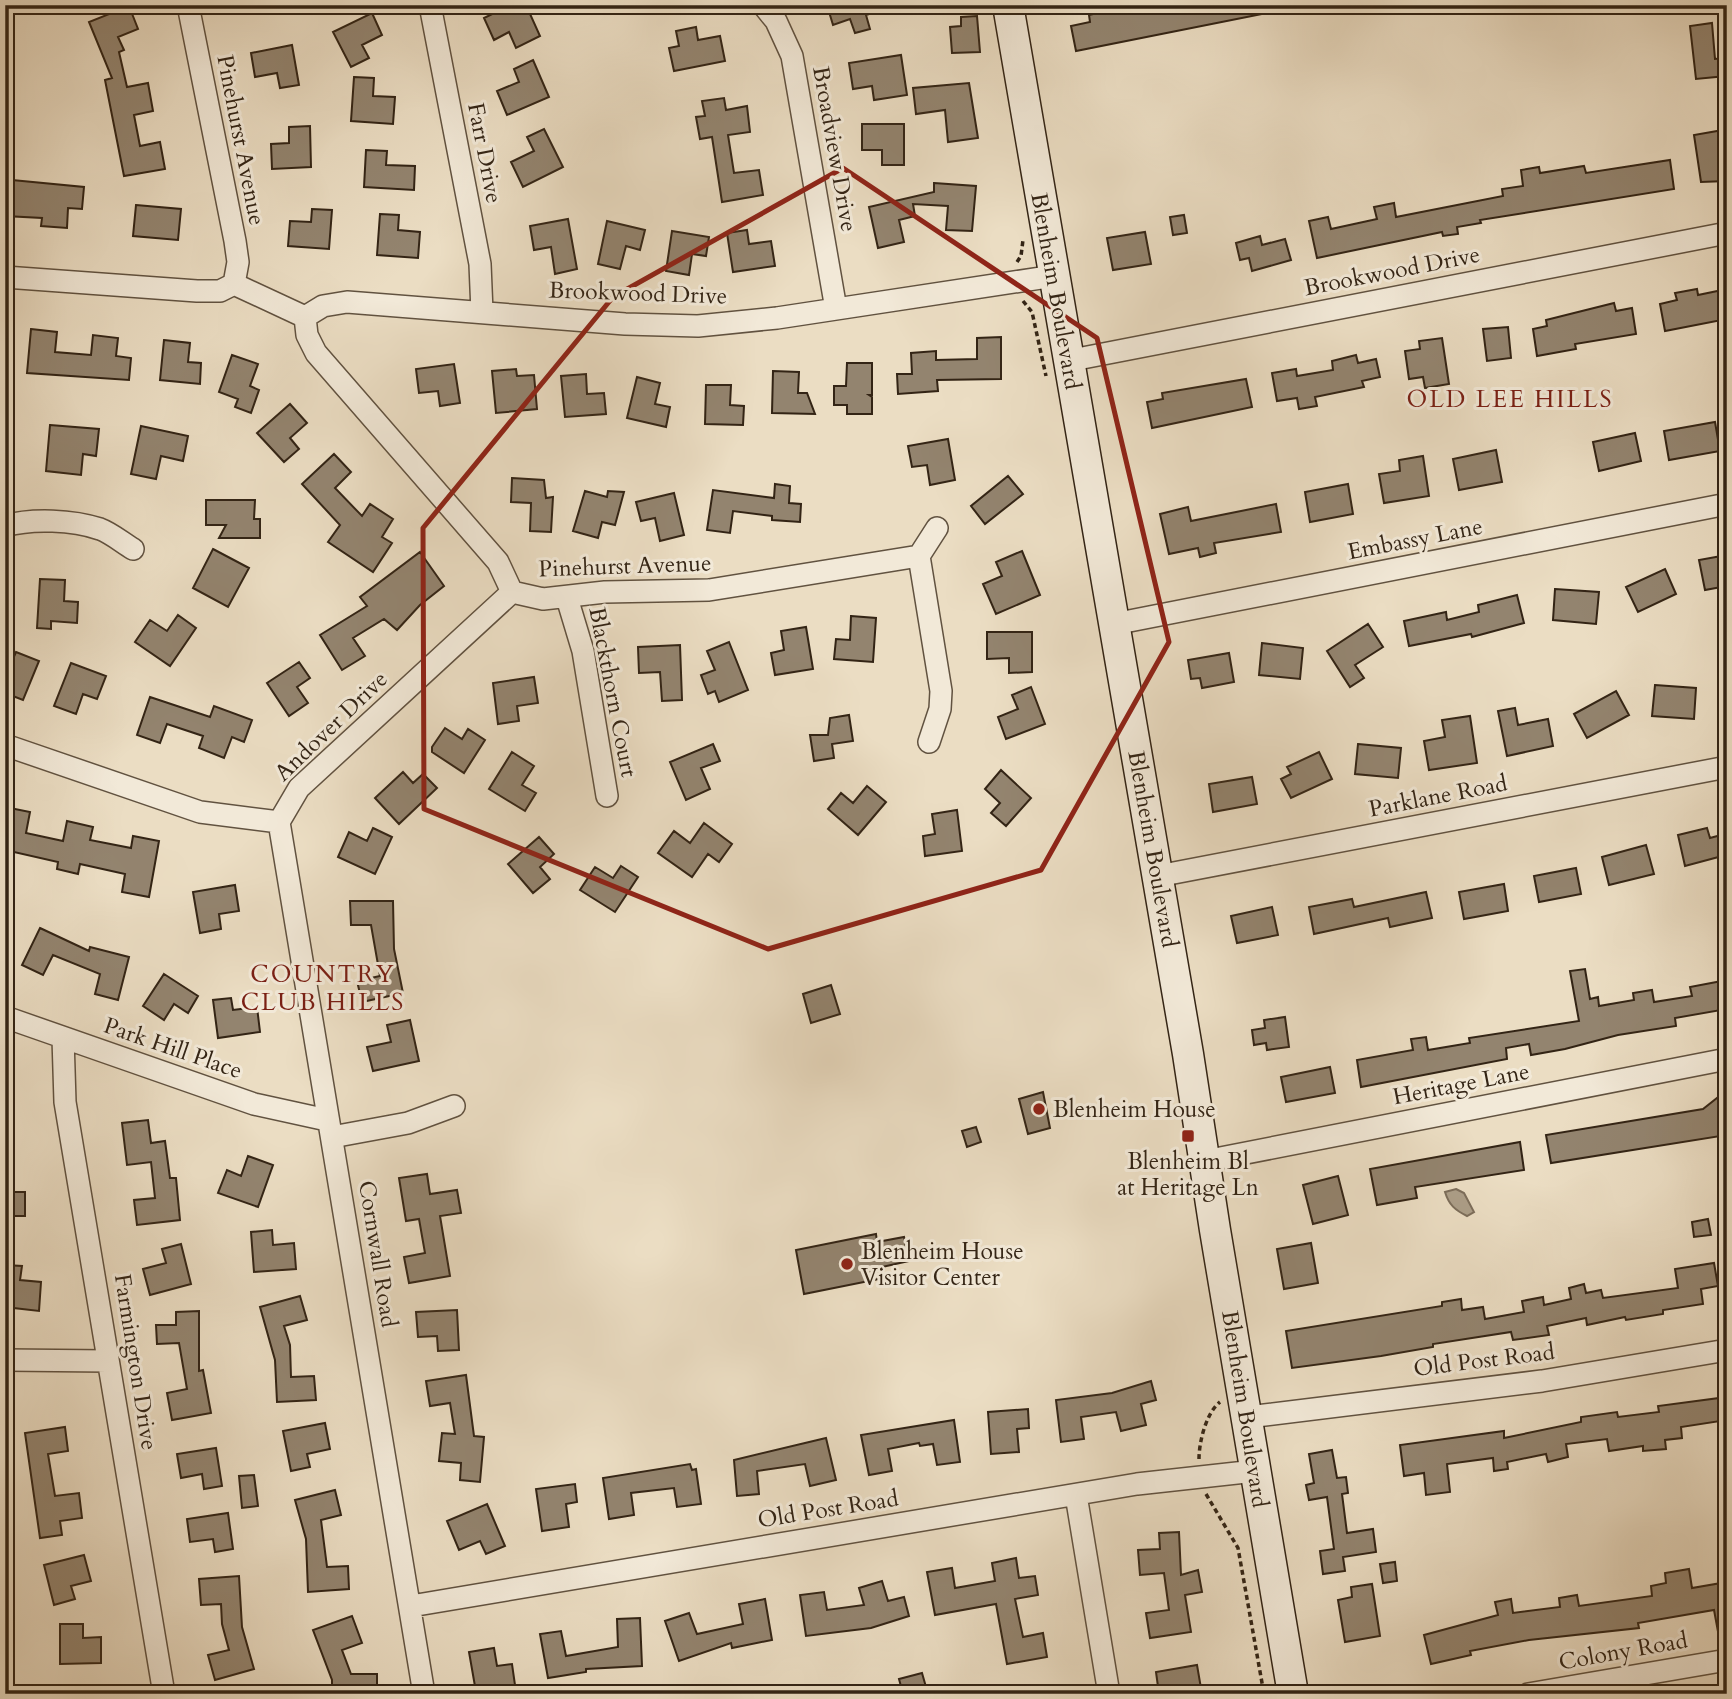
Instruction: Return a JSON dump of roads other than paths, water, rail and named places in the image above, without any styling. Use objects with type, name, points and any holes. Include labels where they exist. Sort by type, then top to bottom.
[{"type":"main road","name":"Blenheim Boulevard","points":[[1009,5],[1067,361],[1158,876],[1293,1694]]},
{"type":"street","name":"Pinehurst Avenue","points":[[188,5],[235,241],[238,262],[234,285]]},
{"type":"street","name":"Farr Drive","points":[[430,5],[480,264],[482,312]]},
{"type":"street","name":"Broadview Drive","points":[[763,5],[781,31],[792,56],[836,309]]},
{"type":"street","name":"Brookwood Drive","points":[[1067,361],[1727,233]]},
{"type":"street","name":"Brookwood Drive","points":[[305,317],[323,306],[347,302],[625,324],[698,326],[836,309],[1054,276]]},
{"type":"street","points":[[5,277],[220,291],[234,285],[305,317]]},
{"type":"street","name":"Pinehurst Avenue","points":[[305,317],[307,335],[316,353],[498,562],[512,592],[543,600],[605,592],[709,590],[919,556]]},
{"type":"street","name":"Embassy Lane","points":[[1114,624],[1727,504]]},
{"type":"street","points":[[5,527],[32,522],[80,525],[101,530],[133,550]]},
{"type":"street","points":[[929,742],[940,709],[941,691],[919,556],[937,528]]},
{"type":"street","name":"Andover Drive","points":[[279,822],[299,788],[512,592]]},
{"type":"street","name":"Blackthorn Court","points":[[567,598],[583,651],[607,796]]},
{"type":"street","points":[[5,745],[200,812],[279,822]]},
{"type":"street","name":"Parklane Road","points":[[1158,876],[1727,766]]},
{"type":"street","name":"Cornwall Road","points":[[279,822],[424,1694]]},
{"type":"street","name":"Park Hill Place","points":[[5,1017],[329,1129],[408,1123],[454,1106]]},
{"type":"street","name":"Farmington Drive","points":[[63,1038],[65,1102],[164,1694]]},
{"type":"street","name":"Heritage Lane","points":[[1205,1161],[1727,1059]]},
{"type":"street","name":"Old Post Road","points":[[1248,1417],[1542,1381],[1727,1350]]},
{"type":"street","points":[[5,1360],[108,1362]]},
{"type":"street","name":"Old Post Road","points":[[411,1606],[1137,1484],[1255,1471]]},
{"type":"street","points":[[1076,1495],[1109,1694]]},
{"type":"street","name":"Colony Road","points":[[1528,1694],[1727,1660]]},
{"type":"place","name":"Blenheim House","points":[[1039,1109]]},
{"type":"place","name":"Blenheim Bl at Heritage Ln","points":[[1188,1136]]},
{"type":"place","name":"Blenheim House Visitor Center","points":[[847,1264]]},
{"type":"district","name":"OLD LEE HILLS","points":[[1510,399]]},
{"type":"district","name":"COUNTRY CLUB HILLS","points":[[323,988]]}]
